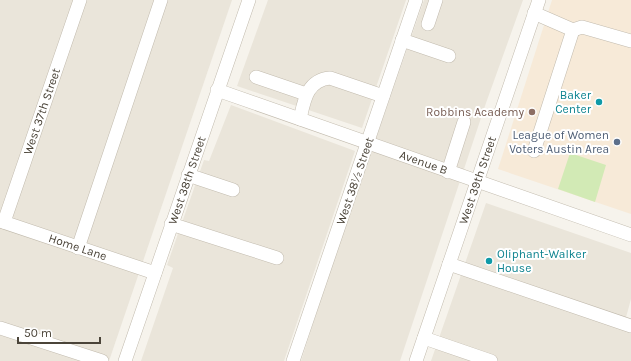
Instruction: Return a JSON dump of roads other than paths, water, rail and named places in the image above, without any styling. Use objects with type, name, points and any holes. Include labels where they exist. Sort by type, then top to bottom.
[{"type":"street","name":"West 37th Street","points":[[2,222],[80,0]]},
{"type":"street","points":[[78,248],[160,0]]},
{"type":"street","name":"West 38th Street","points":[[125,361],[249,0]]},
{"type":"street","name":"West 38½ Street","points":[[293,361],[416,0]]},
{"type":"street","points":[[428,24],[436,0]]},
{"type":"street","name":"West 39th Street","points":[[416,361],[539,0]]},
{"type":"street","points":[[534,13],[572,30],[582,26],[631,41]]},
{"type":"street","points":[[534,151],[572,30]]},
{"type":"street","points":[[402,40],[449,56]]},
{"type":"street","points":[[256,77],[306,94]]},
{"type":"street","points":[[300,119],[306,94],[314,84],[323,78],[330,78],[383,96]]},
{"type":"street","name":"Avenue B","points":[[217,90],[448,172],[631,234]]},
{"type":"street","points":[[448,172],[464,122]]},
{"type":"street","points":[[188,175],[233,190]]},
{"type":"street","name":"Home Lane","points":[[2,222],[155,273]]},
{"type":"street","points":[[172,224],[277,258]]},
{"type":"street","points":[[449,264],[631,326]]},
{"type":"street","points":[[0,328],[102,361]]},
{"type":"street","points":[[424,338],[491,361]]},
{"type":"place","name":"Baker Center","points":[[599,102]]},
{"type":"place","name":"Robbins Academy","points":[[532,112]]},
{"type":"place","name":"League of Women Voters Austin Area","points":[[617,142]]},
{"type":"place","name":"Oliphant-Walker House","points":[[489,261]]}]
